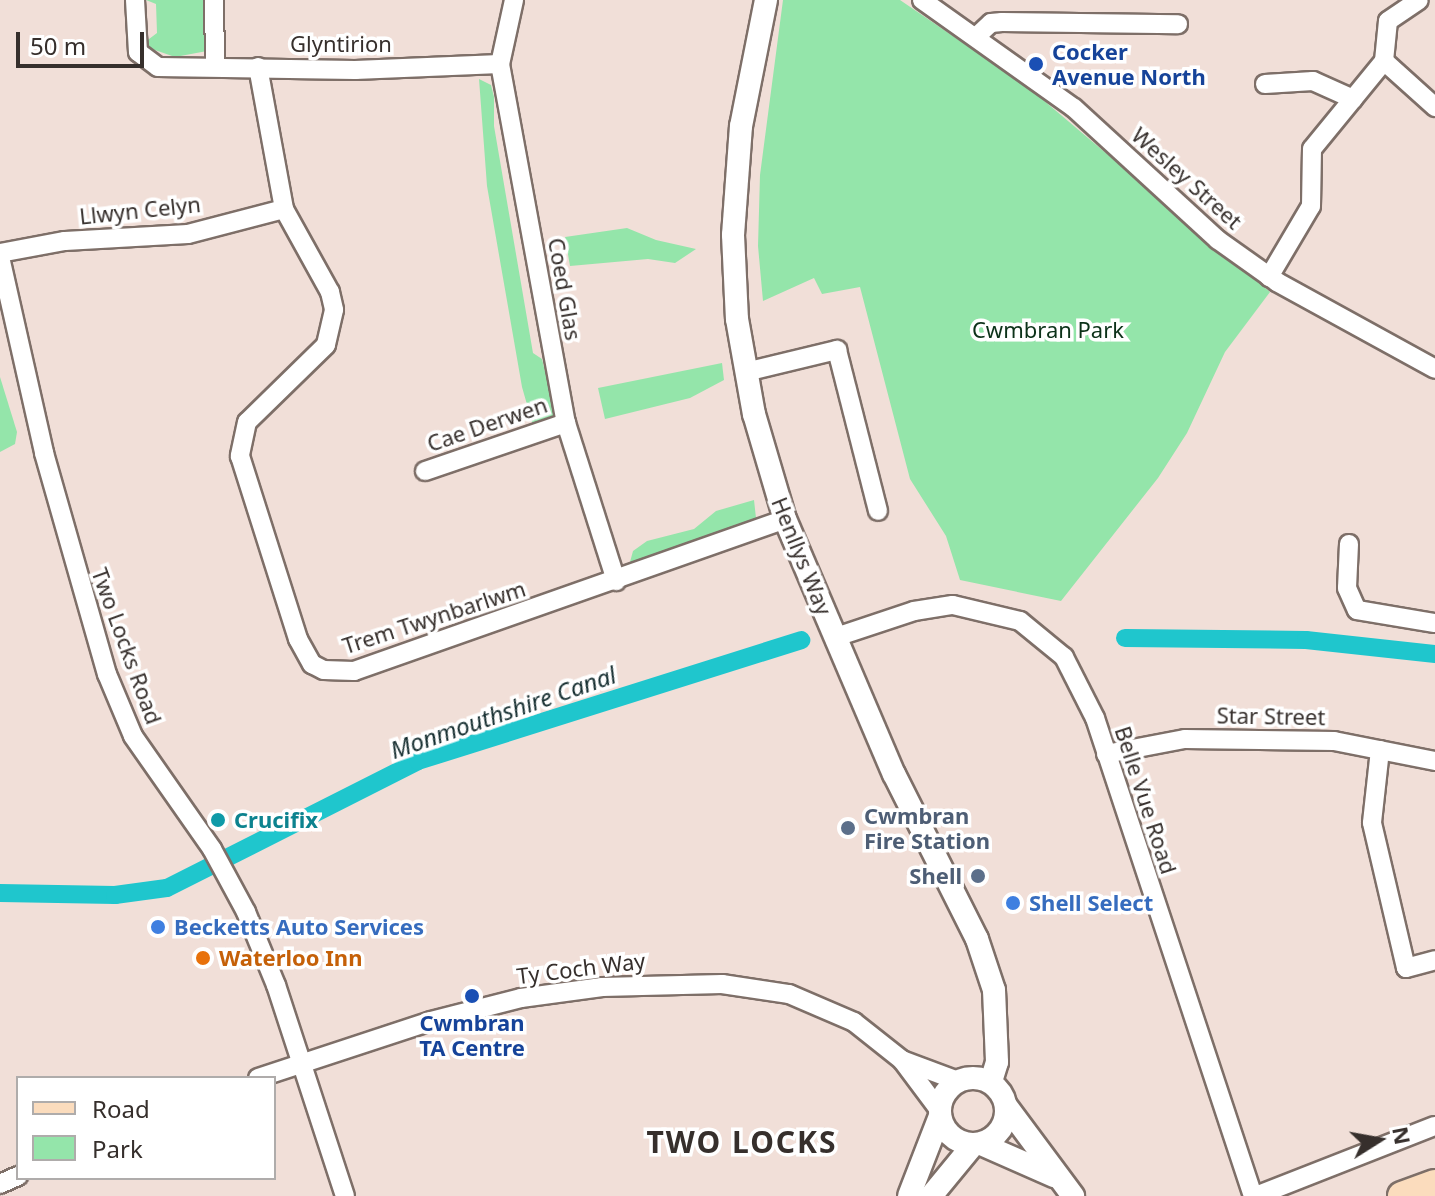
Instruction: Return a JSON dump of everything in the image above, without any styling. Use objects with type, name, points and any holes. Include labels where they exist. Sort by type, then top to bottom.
[{"type":"main road","points":[[1402,1196],[1435,1184]]},
{"type":"street","name":"Glyntirion","points":[[135,0],[138,52],[158,67],[500,64]]},
{"type":"street","points":[[214,0],[215,66]]},
{"type":"street","name":"Coed Glas","points":[[514,0],[500,64],[566,423],[616,581]]},
{"type":"street","name":"Henllys Way","points":[[766,0],[752,55],[735,186],[734,274],[746,372],[785,519],[894,774],[981,952],[994,990],[997,1062],[991,1082]]},
{"type":"street","name":"Wesley Street","points":[[922,0],[977,36],[1074,108],[1218,240],[1269,277],[1435,369]]},
{"type":"street","points":[[1269,277],[1311,206],[1310,153],[1384,61],[1388,21],[1419,0]]},
{"type":"street","points":[[977,36],[991,23],[1002,22],[1178,24]]},
{"type":"street","points":[[1384,61],[1435,107]]},
{"type":"street","name":"Trem Twynbarlwm","points":[[258,67],[284,209],[330,292],[333,327],[326,345],[256,409],[247,422],[240,456],[298,639],[312,664],[324,670],[354,671],[785,519]]},
{"type":"street","points":[[1265,84],[1313,81],[1353,99]]},
{"type":"street","name":"Llwyn Celyn","points":[[0,255],[65,241],[188,234],[284,209]]},
{"type":"street","name":"Two Locks Road","points":[[0,255],[47,467],[107,674],[133,736],[227,874],[263,953],[303,1064],[345,1196]]},
{"type":"street","points":[[746,372],[837,350],[878,511]]},
{"type":"street","name":"Cae Derwen","points":[[425,471],[566,423]]},
{"type":"street","points":[[1349,544],[1347,588],[1357,610],[1435,623]]},
{"type":"street","name":"Belle Vue Road","points":[[836,637],[936,606],[973,607],[1020,621],[1049,641],[1077,677],[1106,754],[1254,1196]]},
{"type":"street","name":"Star Street","points":[[1106,754],[1206,739],[1334,741],[1435,761]]},
{"type":"street","points":[[1380,750],[1372,823],[1406,968],[1435,960]]},
{"type":"street","name":"Ty Coch Way","points":[[264,1076],[488,1005],[602,987],[665,983],[740,985],[789,994],[854,1022],[902,1060],[940,1113]]},
{"type":"street","name":"Ty Coch Way","points":[[902,1060],[958,1081]]},
{"type":"street","points":[[909,1196],[945,1093],[958,1081],[991,1082],[1067,1189]]},
{"type":"street","points":[[931,1196],[977,1144],[998,1134],[1007,1107]]},
{"type":"street","points":[[940,1113],[955,1139],[1041,1167],[1067,1189]]},
{"type":"street","points":[[1254,1196],[1435,1126]]},
{"type":"green space","points":[[146,0],[208,0],[207,51],[175,57],[152,49],[145,42],[157,33],[156,4]]},
{"type":"green space","name":"Cwmbran Park","points":[[783,0],[900,0],[1029,88],[1270,292],[1225,352],[1187,433],[1158,478],[1061,601],[960,580],[946,536],[910,479],[860,287],[822,294],[814,278],[763,301],[758,246],[760,175]]},
{"type":"green space","points":[[479,79],[491,85],[494,97],[494,126],[533,353],[542,359],[557,421],[534,429],[522,387],[487,186]]},
{"type":"green space","points":[[627,228],[656,240],[696,249],[675,263],[648,259],[570,266],[565,237]]},
{"type":"green space","points":[[722,363],[724,380],[690,398],[605,419],[598,388]]},
{"type":"green space","points":[[0,377],[17,432],[15,444],[0,452]]},
{"type":"green space","points":[[754,500],[756,518],[647,561],[630,562],[633,551],[647,541],[694,529],[716,511]]},
{"type":"waterway","name":"Monmouthshire Canal","points":[[1125,638],[1306,640],[1435,654]]},
{"type":"waterway","name":"Monmouthshire Canal","points":[[0,893],[115,895],[167,888],[418,761],[801,640]]},
{"type":"place","name":"Cocker Avenue North","points":[[1036,64]]},
{"type":"place","name":"Crucifix","points":[[218,820]]},
{"type":"place","name":"Cwmbran Fire Station","points":[[848,828]]},
{"type":"place","name":"Shell","points":[[978,876]]},
{"type":"place","name":"Shell Select","points":[[1013,903]]},
{"type":"place","name":"Becketts Auto Services","points":[[158,927]]},
{"type":"place","name":"Waterloo Inn","points":[[203,958]]},
{"type":"place","name":"Cwmbran TA Centre","points":[[472,996]]},
{"type":"district","name":"TWO LOCKS","points":[[742,1142]]}]
